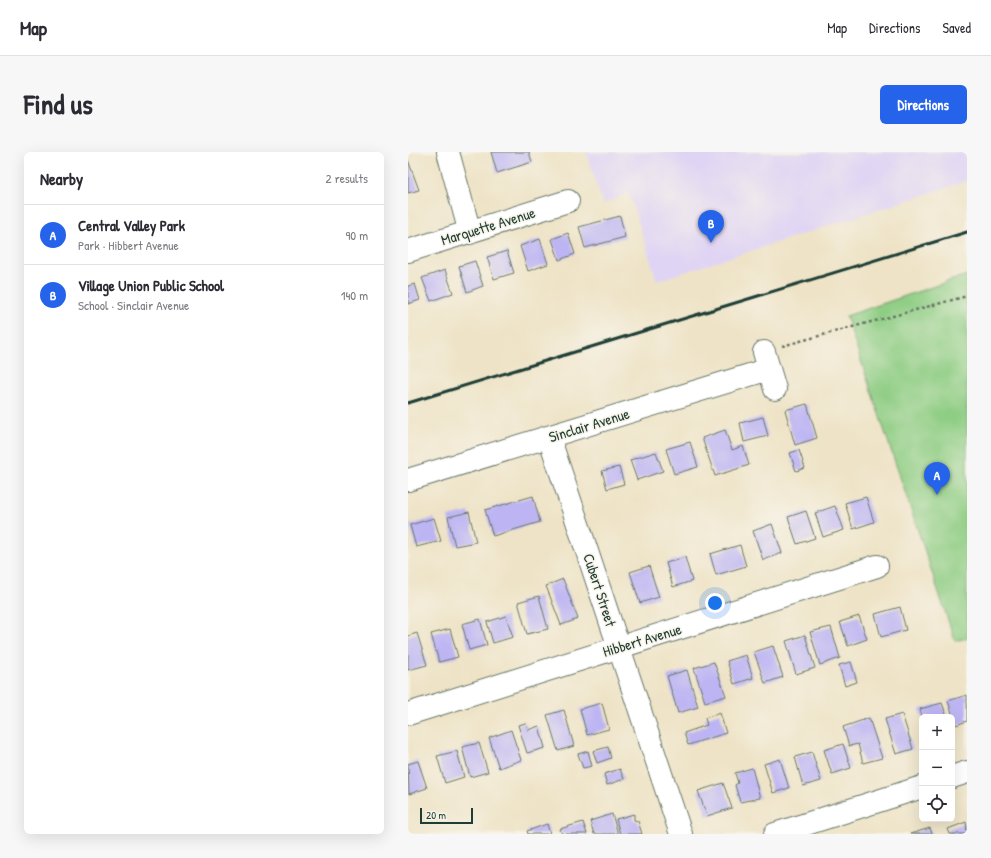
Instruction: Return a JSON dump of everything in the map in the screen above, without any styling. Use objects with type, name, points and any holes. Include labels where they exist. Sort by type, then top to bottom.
[{"type":"street","points":[[448,152],[470,233]]},
{"type":"street","name":"Marquette Avenue","points":[[408,251],[470,233],[568,201]]},
{"type":"street","name":"Sinclair Avenue","points":[[408,480],[770,370]]},
{"type":"street","name":"Cubert Street","points":[[549,437],[681,834]]},
{"type":"street","name":"Hibbert Avenue","points":[[408,714],[877,566]]},
{"type":"street","points":[[955,776],[967,772]]},
{"type":"street","points":[[775,834],[919,788]]},
{"type":"path","points":[[770,370],[967,296]]},
{"type":"shaded area","points":[[586,152],[967,152],[967,181],[657,281],[629,193],[603,204]]},
{"type":"green space","points":[[967,275],[967,638],[955,641],[846,316]]},
{"type":"building","points":[[491,152],[529,152],[532,162],[497,173]]},
{"type":"building","points":[[408,160],[419,190],[408,193]]},
{"type":"building","points":[[620,216],[625,237],[585,248],[579,227]]},
{"type":"building","points":[[568,233],[575,254],[559,260],[552,239]]},
{"type":"building","points":[[540,239],[548,264],[528,271],[520,246]]},
{"type":"building","points":[[507,251],[514,273],[494,279],[487,257]]},
{"type":"building","points":[[475,261],[483,286],[467,292],[459,266]]},
{"type":"building","points":[[445,270],[453,293],[431,301],[422,278]]},
{"type":"building","points":[[415,284],[420,300],[408,304],[408,286]]},
{"type":"building","points":[[807,404],[817,438],[795,445],[785,410]]},
{"type":"building","points":[[763,417],[768,436],[744,442],[740,423]]},
{"type":"building","points":[[725,430],[732,450],[743,446],[749,465],[715,476],[702,438]]},
{"type":"building","points":[[690,442],[698,467],[674,474],[666,449]]},
{"type":"building","points":[[799,450],[805,468],[796,471],[790,453]]},
{"type":"building","points":[[656,452],[663,471],[637,480],[630,460]]},
{"type":"building","points":[[619,467],[624,484],[607,489],[602,471]]},
{"type":"building","points":[[533,496],[540,522],[493,536],[485,510]]},
{"type":"building","points":[[866,497],[874,522],[853,529],[845,503]]},
{"type":"building","points":[[835,506],[844,530],[823,537],[815,513]]},
{"type":"building","points":[[806,511],[815,538],[797,544],[788,517]]},
{"type":"building","points":[[469,512],[476,542],[455,546],[448,517]]},
{"type":"building","points":[[434,518],[441,541],[416,547],[410,525]]},
{"type":"building","points":[[772,524],[782,553],[763,560],[753,531]]},
{"type":"building","points":[[740,545],[746,566],[716,575],[710,554]]},
{"type":"building","points":[[685,557],[692,581],[673,587],[666,563]]},
{"type":"building","points":[[649,566],[659,597],[640,603],[630,572]]},
{"type":"building","points":[[563,579],[578,619],[561,625],[546,586]]},
{"type":"building","points":[[539,596],[548,629],[527,634],[518,602]]},
{"type":"building","points":[[900,607],[906,630],[881,637],[875,614]]},
{"type":"building","points":[[506,616],[513,637],[493,643],[487,622]]},
{"type":"building","points":[[859,616],[867,639],[848,646],[840,622]]},
{"type":"building","points":[[480,619],[487,645],[469,650],[462,624]]},
{"type":"building","points":[[831,627],[840,658],[820,665],[810,632]]},
{"type":"building","points":[[450,629],[458,657],[439,662],[431,634]]},
{"type":"building","points":[[417,633],[427,665],[408,670],[408,636]]},
{"type":"building","points":[[805,635],[815,668],[796,674],[786,641]]},
{"type":"building","points":[[773,646],[783,677],[765,683],[754,652]]},
{"type":"building","points":[[746,655],[753,678],[734,684],[727,661]]},
{"type":"building","points":[[714,662],[726,696],[705,702],[694,668]]},
{"type":"building","points":[[851,662],[857,682],[845,686],[839,665]]},
{"type":"building","points":[[687,670],[698,707],[678,713],[667,676]]},
{"type":"building","points":[[967,695],[967,721],[956,725],[955,714],[952,714],[948,701]]},
{"type":"building","points":[[602,703],[609,729],[587,735],[580,709]]},
{"type":"building","points":[[942,703],[946,714],[921,714],[920,709]]},
{"type":"building","points":[[564,710],[574,746],[558,751],[547,715]]},
{"type":"building","points":[[720,713],[726,733],[688,745],[684,733],[707,725],[705,718]]},
{"type":"building","points":[[902,714],[913,749],[896,754],[885,719]]},
{"type":"building","points":[[869,718],[882,758],[863,763],[858,744],[849,746],[843,727]]},
{"type":"building","points":[[526,723],[528,730],[539,726],[545,748],[527,753],[518,725]]},
{"type":"building","points":[[511,730],[521,760],[499,768],[489,738]]},
{"type":"building","points":[[479,743],[488,772],[470,777],[462,747]]},
{"type":"building","points":[[843,744],[851,768],[832,774],[824,750]]},
{"type":"building","points":[[608,747],[611,758],[597,763],[593,751]]},
{"type":"building","points":[[457,751],[464,777],[445,783],[437,756]]},
{"type":"building","points":[[588,751],[592,766],[583,768],[578,754]]},
{"type":"building","points":[[812,752],[821,781],[803,786],[795,757]]},
{"type":"building","points":[[780,759],[789,788],[773,793],[764,764]]},
{"type":"building","points":[[418,761],[427,788],[409,794],[408,764]]},
{"type":"building","points":[[752,768],[760,798],[740,802],[735,785],[738,783],[735,773]]},
{"type":"building","points":[[620,769],[624,779],[607,785],[604,774]]},
{"type":"building","points":[[723,783],[732,808],[707,816],[698,791]]},
{"type":"building","points":[[612,814],[618,834],[594,834],[590,821]]},
{"type":"building","points":[[634,814],[634,820],[638,821],[642,834],[620,834],[616,819]]},
{"type":"building","points":[[583,822],[587,834],[562,834],[560,829]]},
{"type":"building","points":[[966,822],[967,834],[950,834],[948,829]]},
{"type":"building","points":[[547,824],[550,834],[528,834],[527,831]]},
{"type":"building","points":[[930,828],[932,834],[910,834]]},
{"type":"railway","points":[[408,403],[967,232]]},
{"type":"place","name":"Village Union Public School","points":[[711,243]]},
{"type":"place","name":"Central Valley Park","points":[[937,495]]}]
